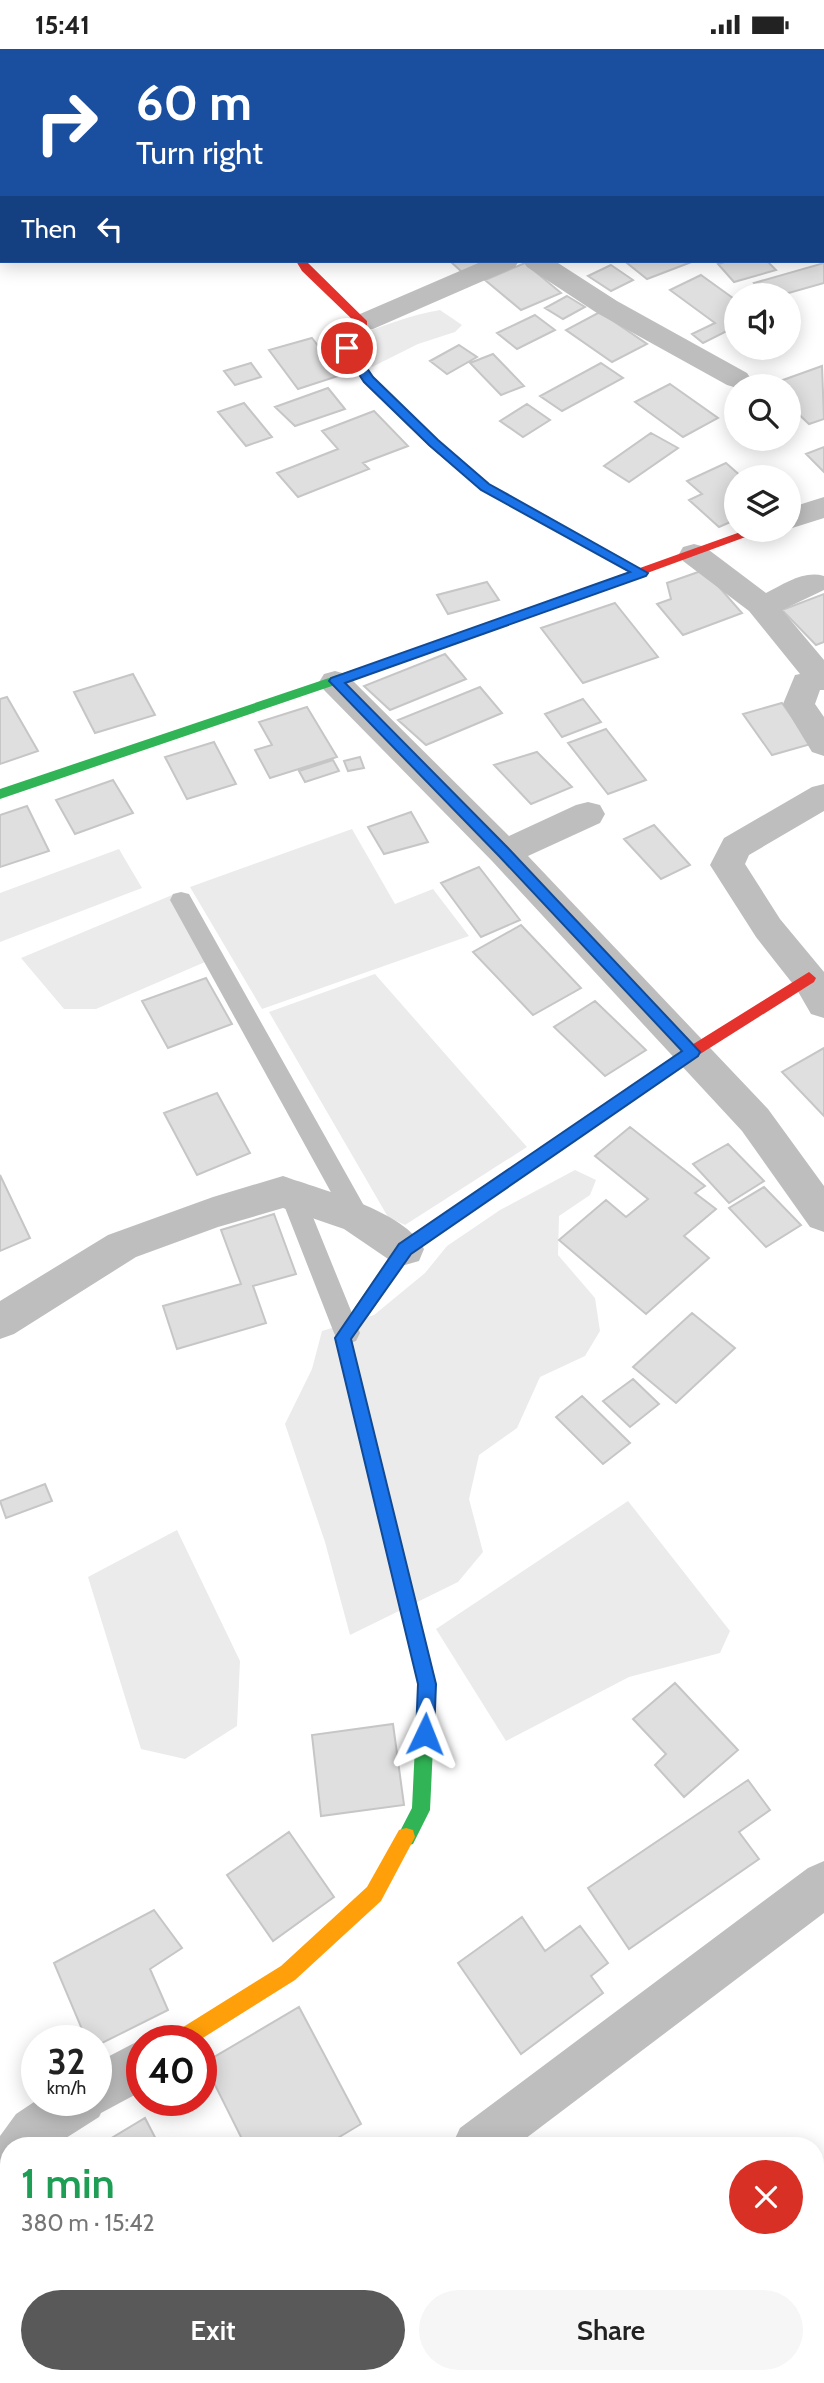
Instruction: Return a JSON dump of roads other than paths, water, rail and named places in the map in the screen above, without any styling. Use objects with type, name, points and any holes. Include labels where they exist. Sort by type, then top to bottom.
[{"type":"street","points":[[302,263],[363,323]]},
{"type":"street","points":[[500,263],[337,332],[368,379],[433,443],[485,487],[642,573]]},
{"type":"street","points":[[540,263],[607,307],[728,374]]},
{"type":"street","points":[[801,515],[824,507]]},
{"type":"street","points":[[0,794],[335,681],[726,542]]},
{"type":"street","points":[[694,554],[762,607],[823,678],[806,683],[799,703],[824,744]]},
{"type":"street","points":[[762,607],[813,583]]},
{"type":"street","points":[[335,681],[503,852],[755,1120],[824,1216]]},
{"type":"street","points":[[205,2025],[288,1973],[374,1894],[421,1810],[427,1684],[343,1338],[405,1249],[692,1052],[817,991],[768,928],[727,865],[736,847],[824,796]]},
{"type":"street","points":[[503,852],[588,814]]},
{"type":"street","points":[[0,1322],[122,1246],[284,1192],[358,1218],[405,1249]]},
{"type":"street","points":[[488,2137],[824,1884]]},
{"type":"street","points":[[27,2137],[33,2130],[56,2116]]},
{"type":"lane","points":[[181,900],[358,1218]]},
{"type":"lane","points":[[292,1195],[347,1333]]}]
